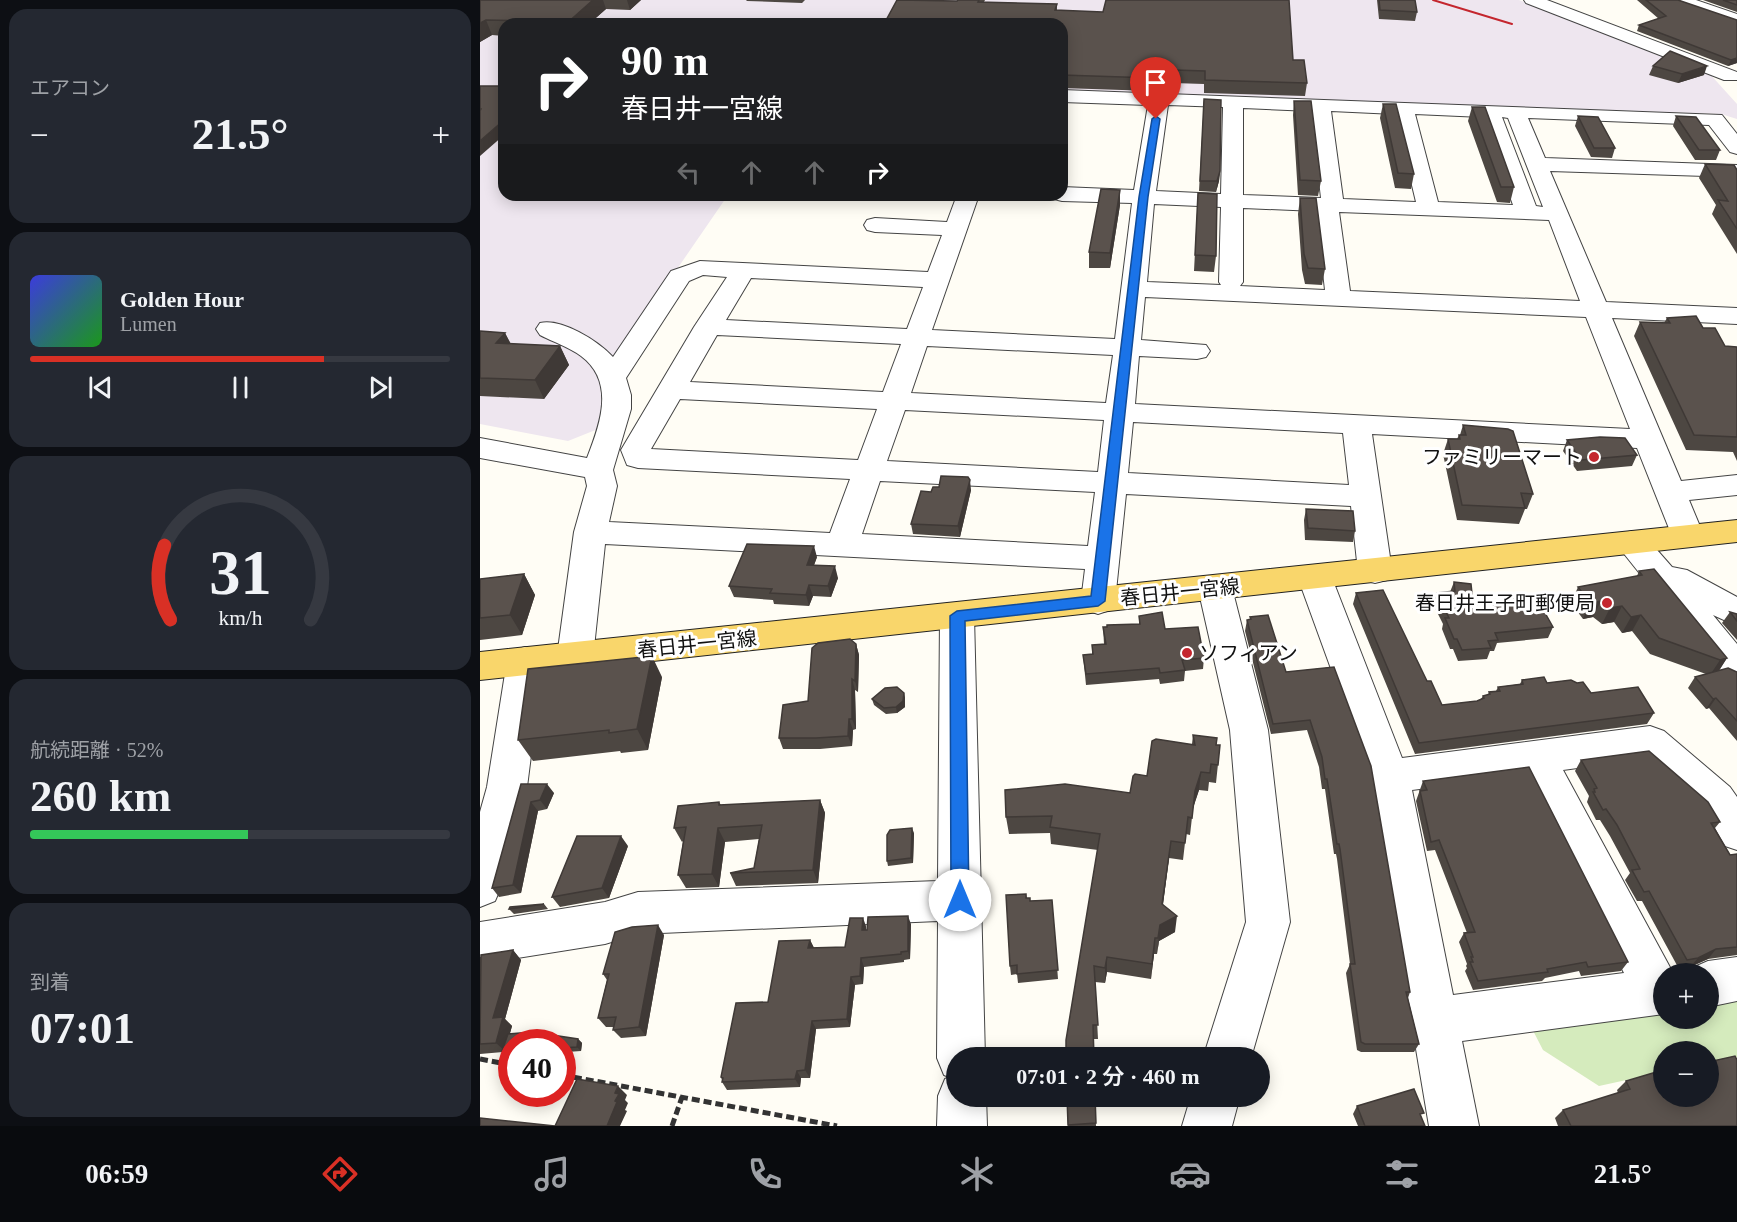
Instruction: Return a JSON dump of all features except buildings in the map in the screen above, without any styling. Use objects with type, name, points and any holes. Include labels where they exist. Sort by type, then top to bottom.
[{"type":"main road","name":"春日井一宮線","points":[[480,666],[1737,531]]},
{"type":"street","points":[[1532,0],[1735,81]]},
{"type":"street","points":[[1680,0],[1737,20]]},
{"type":"street","points":[[1068,96],[1516,111],[1607,132],[1637,129],[1659,167]]},
{"type":"street","points":[[1098,601],[1144,197],[1159,99]]},
{"type":"street","points":[[1230,282],[1233,101]]},
{"type":"street","points":[[1320,105],[1338,298]]},
{"type":"street","points":[[1403,107],[1430,209]]},
{"type":"street","points":[[1490,111],[1527,212]]},
{"type":"street","points":[[1516,111],[1688,536]]},
{"type":"street","points":[[1607,132],[1715,119],[1735,144]]},
{"type":"street","points":[[1607,132],[1626,166]]},
{"type":"street","points":[[1538,164],[1737,171]]},
{"type":"street","points":[[1068,194],[1558,214]]},
{"type":"street","points":[[842,545],[966,201]]},
{"type":"street","points":[[875,225],[956,229]]},
{"type":"street","points":[[614,376],[680,276],[700,268],[938,280]]},
{"type":"street","points":[[743,270],[707,327],[674,390],[636,450],[638,458],[1366,496]]},
{"type":"street","points":[[1134,289],[1737,316]]},
{"type":"street","points":[[707,327],[1197,351]]},
{"type":"street","points":[[549,329],[594,353],[614,376],[619,401],[614,426],[598,470],[602,486],[590,532],[574,657]]},
{"type":"street","points":[[674,390],[1650,439]]},
{"type":"street","points":[[1356,424],[1375,571]]},
{"type":"street","points":[[480,448],[598,470]]},
{"type":"street","points":[[1671,492],[1737,486]]},
{"type":"street","points":[[590,532],[1102,558]]},
{"type":"street","points":[[1632,542],[1737,669]]},
{"type":"street","points":[[1315,578],[1390,776],[1454,1126]]},
{"type":"street","points":[[1663,580],[1675,579],[1737,613]]},
{"type":"street","points":[[1215,588],[1249,730],[1268,922],[1230,1047]]},
{"type":"street","points":[[957,616],[961,1047]]},
{"type":"street","points":[[480,886],[507,787],[525,661]]},
{"type":"street","points":[[1390,776],[1650,742],[1716,800],[1737,832]]},
{"type":"street","points":[[1536,757],[1653,977]]},
{"type":"street","points":[[480,943],[605,923],[638,913],[960,900]]},
{"type":"street","points":[[1719,982],[1737,979]]},
{"type":"street","points":[[1436,1021],[1653,993]]},
{"type":"street","points":[[962,1107],[962,1126]]},
{"type":"street","points":[[1207,1126],[1213,1107]]},
{"type":"path","points":[[480,1059],[498,1062]]},
{"type":"path","points":[[576,1078],[837,1126]]},
{"type":"path","points":[[672,1126],[682,1097]]},
{"type":"shaded area","points":[[480,0],[1519,0],[1709,73],[1737,104],[1737,119],[1721,114],[1068,92],[1068,18],[498,18],[498,201],[724,201],[600,381],[603,427],[568,441],[480,424]]},
{"type":"green space","points":[[1737,987],[1737,1057],[1719,1061],[1719,1041],[1653,1041],[1653,1074],[1599,1086],[1543,1050],[1526,1017],[1653,998],[1653,1029],[1719,1029],[1719,990]]},
{"type":"railway","points":[[1433,0],[1512,24]]},
{"type":"place","name":"ファミリーマート","points":[[1594,457]]},
{"type":"place","name":"春日井王子町郵便局","points":[[1607,603]]},
{"type":"place","name":"ソフィアン","points":[[1187,653]]},
{"type":"route","points":[[960,900],[957,616],[1098,601],[1144,197],[1156,119]]}]
